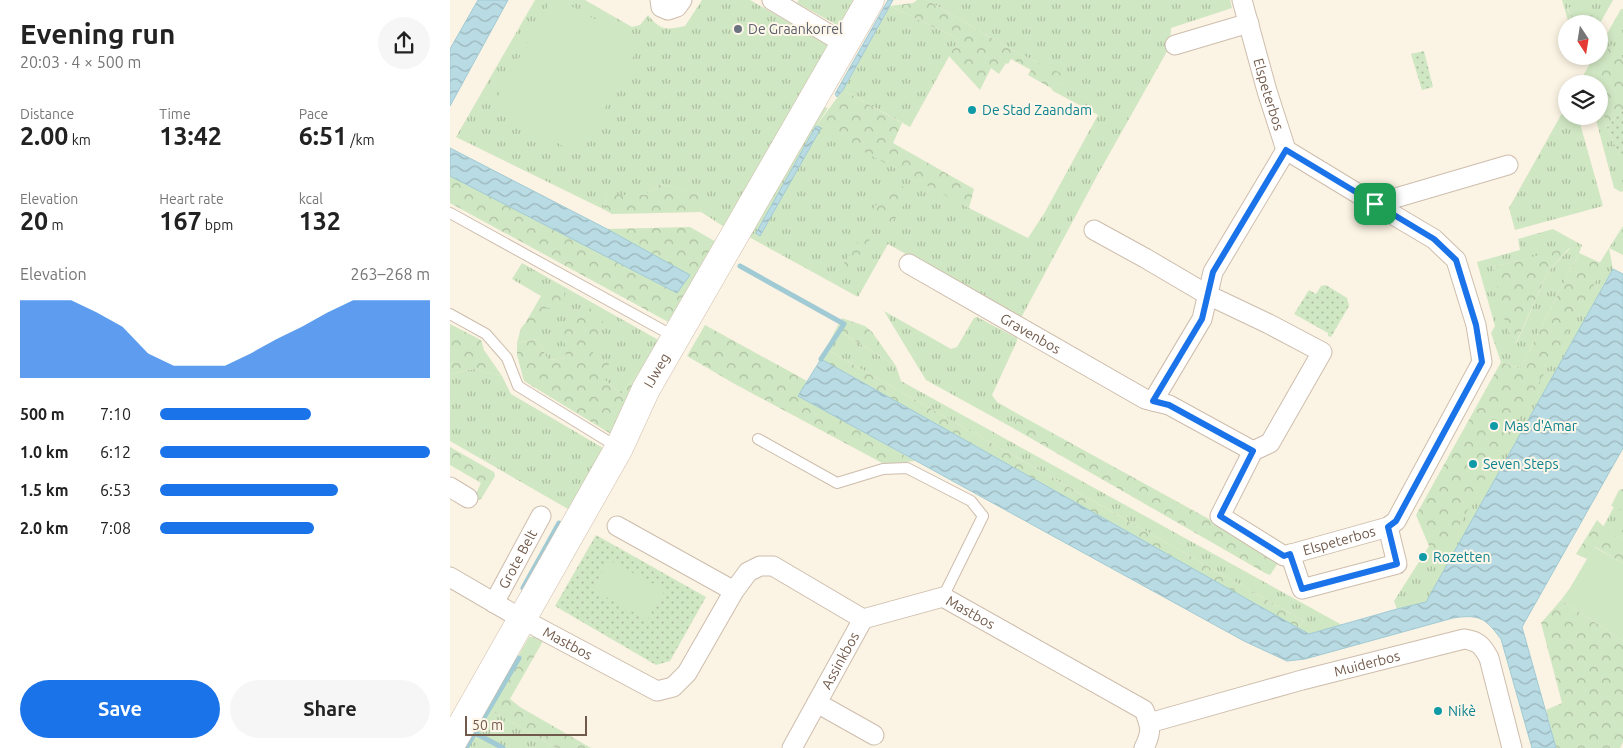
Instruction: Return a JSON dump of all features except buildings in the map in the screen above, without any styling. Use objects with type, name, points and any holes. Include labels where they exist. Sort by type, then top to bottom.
[{"type":"street","points":[[660,0],[661,7],[668,10],[677,7],[682,0]]},
{"type":"street","points":[[772,0],[845,44]]},
{"type":"street","name":"IJweg","points":[[450,746],[619,448],[646,390],[870,0]]},
{"type":"street","name":"Elspeterbos","points":[[1242,0],[1286,150],[1434,239],[1456,260],[1476,325],[1482,362],[1396,521],[1388,527],[1287,555],[1302,589],[1397,564],[1388,527]]},
{"type":"street","points":[[1175,44],[1248,23]]},
{"type":"street","points":[[1153,401],[1202,319],[1213,272],[1286,150]]},
{"type":"street","points":[[1375,204],[1508,165]]},
{"type":"street","points":[[1094,230],[1208,294],[1322,352],[1270,443],[1253,451],[1220,516],[1287,555]]},
{"type":"street","name":"Gravenbos","points":[[909,264],[1145,399],[1169,405],[1253,451]]},
{"type":"street","points":[[450,487],[468,498]]},
{"type":"street","name":"Grote Belt","points":[[494,603],[541,516]]},
{"type":"street","points":[[617,526],[734,590]]},
{"type":"street","name":"Mastbos","points":[[522,619],[657,691],[673,687],[687,673],[734,590],[748,572],[760,566],[773,566],[864,619],[943,597],[1144,710],[1149,722]]},
{"type":"street","name":"Grote Belt","points":[[450,577],[522,619]]},
{"type":"street","name":"Assinkbos","points":[[792,748],[864,619]]},
{"type":"street","name":"Muiderbos","points":[[1149,722],[1464,638],[1473,640],[1482,646],[1489,658],[1512,748]]},
{"type":"street","name":"Assinkbos","points":[[817,703],[874,735]]},
{"type":"street","points":[[1144,748],[1150,734],[1149,722]]},
{"type":"lane","points":[[450,213],[676,338]]},
{"type":"lane","points":[[450,314],[486,334],[507,358],[518,386],[619,448]]},
{"type":"lane","points":[[758,439],[837,483],[883,469],[907,468],[971,501],[982,516],[943,597]]},
{"type":"green space","points":[[535,0],[585,0],[632,27],[640,25],[648,15],[660,27],[673,28],[685,26],[702,0],[750,0],[829,45],[726,228],[701,212],[699,194],[660,184],[645,195],[607,195],[603,209],[456,137]]},
{"type":"green space","points":[[551,0],[560,0],[640,44],[579,155],[492,107]]},
{"type":"green space","points":[[799,0],[860,0],[842,26],[797,3]]},
{"type":"green space","points":[[917,0],[927,0],[1012,50],[1065,75],[1060,84],[1051,88],[1028,75],[1031,70],[1011,59],[999,74],[991,68],[980,90],[949,56],[957,42],[956,38],[890,6],[913,3]]},
{"type":"green space","points":[[927,0],[1230,0],[1232,8],[1171,28],[1170,46],[1098,174],[1021,318],[888,244],[858,297],[749,237],[821,107],[828,108],[756,233],[760,235],[821,128],[1028,238],[1045,212],[1098,115],[1053,91],[1051,88],[1060,84],[1064,75],[1012,50]]},
{"type":"green space","points":[[1562,0],[1613,0],[1605,15],[1586,15],[1567,8],[1570,15],[1566,15]]},
{"type":"green space","points":[[890,6],[956,38],[957,42],[910,127],[843,90]]},
{"type":"green space","points":[[1567,7],[1582,9],[1592,15],[1571,15]]},
{"type":"green space","points":[[1621,9],[1623,9],[1623,62],[1612,45],[1608,50],[1608,32]]},
{"type":"green space","points":[[1612,44],[1623,62],[1623,110],[1607,127],[1608,75],[1594,75],[1593,70],[1597,65],[1608,65],[1608,49]]},
{"type":"green space","points":[[1424,51],[1433,87],[1422,90],[1411,54]]},
{"type":"green space","points":[[1589,65],[1597,65],[1593,70],[1594,75],[1584,75]]},
{"type":"green space","points":[[843,90],[902,123],[893,143],[974,189],[969,208],[816,126]]},
{"type":"green space","points":[[1623,110],[1623,159],[1621,160],[1607,127]]},
{"type":"green space","points":[[1558,120],[1558,125],[1580,125],[1603,206],[1515,230],[1509,208]]},
{"type":"green space","points":[[1597,125],[1607,125],[1621,159],[1623,159],[1623,191],[1621,192],[1614,188]]},
{"type":"green space","points":[[450,176],[677,293],[689,275],[607,229],[690,227],[718,243],[672,324],[450,203]]},
{"type":"green space","points":[[660,184],[700,194],[701,212],[612,214],[603,209],[607,195],[645,195]]},
{"type":"green space","points":[[892,185],[902,186],[911,194],[890,226],[870,213]]},
{"type":"green space","points":[[1623,226],[1623,255],[1609,248]]},
{"type":"green space","points":[[867,229],[872,236],[847,274],[841,268]]},
{"type":"green space","points":[[1553,229],[1582,245],[1520,369],[1501,362],[1491,333],[1495,326],[1477,262],[1520,250],[1518,239]],"holes":[[[1570,248],[1548,272],[1516,344],[1493,267]]]},
{"type":"green space","points":[[1570,247],[1548,272],[1515,345],[1506,326],[1493,267]]},
{"type":"green space","points":[[1609,248],[1613,269],[1426,602],[1397,609],[1394,601],[1475,473]]},
{"type":"green space","points":[[1579,253],[1605,265],[1437,565],[1416,515],[1501,362],[1520,369]]},
{"type":"green space","points":[[522,263],[662,342],[647,370],[638,373],[621,394],[605,380],[567,358],[548,360],[537,339],[517,343],[521,328],[541,296],[512,279]]},
{"type":"green space","points":[[1326,285],[1347,298],[1349,306],[1331,337],[1328,336],[1328,333],[1294,314],[1309,290],[1316,294],[1321,286]]},
{"type":"green space","points":[[565,288],[563,307],[545,308],[538,331],[526,322],[541,300]]},
{"type":"green space","points":[[587,305],[604,323],[592,355],[609,363],[605,380],[621,394],[638,373],[647,370],[611,434],[524,381],[517,355],[517,343],[537,339],[548,360],[566,358],[563,326]]},
{"type":"green space","points":[[884,311],[951,349],[957,347],[974,318],[977,317],[1017,338],[992,395],[997,402],[1018,414],[1013,428],[926,380]]},
{"type":"green space","points":[[842,318],[865,326],[872,332],[896,366],[836,329]]},
{"type":"green space","points":[[450,324],[481,340],[484,350],[502,376],[474,369],[450,374]]},
{"type":"green space","points":[[705,325],[807,381],[799,396],[915,461],[884,464],[733,383],[687,356]]},
{"type":"green space","points":[[836,329],[896,366],[901,381],[1342,625],[1308,634],[1298,628],[1304,621],[826,349]]},
{"type":"green space","points":[[826,349],[1304,621],[1298,628],[821,359]]},
{"type":"green space","points":[[474,369],[502,376],[511,394],[603,448],[575,513],[450,441],[450,374]]},
{"type":"green space","points":[[1018,414],[1216,523],[1277,560],[1278,563],[1270,575],[1265,573],[1013,428]]},
{"type":"green space","points":[[450,447],[494,472],[495,476],[481,499],[477,500],[474,498],[481,483],[450,465]]},
{"type":"green space","points":[[1623,489],[1623,511],[1611,506],[1619,490]]},
{"type":"green space","points":[[1623,490],[1623,540],[1602,529]]},
{"type":"green space","points":[[1597,520],[1610,533],[1623,540],[1623,563],[1595,547],[1587,559],[1576,554]]},
{"type":"green space","points":[[596,535],[706,597],[670,661],[656,665],[555,606]]},
{"type":"green space","points":[[1594,547],[1623,563],[1623,641],[1561,600]]},
{"type":"green space","points":[[609,560],[665,590],[647,620],[592,589]]},
{"type":"green space","points":[[1561,600],[1623,641],[1623,742],[1620,748],[1556,748],[1546,710],[1562,703],[1541,623]]},
{"type":"green space","points":[[529,637],[535,637],[543,641],[510,699],[520,707],[591,748],[556,748],[489,709]]},
{"type":"green space","points":[[489,709],[556,748],[466,748]]},
{"type":"water","points":[[478,0],[508,0],[450,106],[450,49]]},
{"type":"water","points":[[888,0],[893,0],[843,90],[837,97],[835,94]]},
{"type":"water","points":[[816,126],[821,128],[760,236],[756,233]]},
{"type":"water","points":[[450,148],[607,229],[690,275],[677,293],[450,176]]},
{"type":"water","points":[[1613,269],[1623,274],[1623,448],[1522,627],[1556,748],[1532,748],[1501,639],[1491,626],[1481,619],[1476,617],[1453,618],[1305,659],[1287,661],[1244,641],[798,396],[821,359],[1309,634],[1426,602]]},
{"type":"waterway","points":[[740,266],[844,324],[821,359]]},
{"type":"waterway","points":[[523,588],[559,523]]},
{"type":"waterway","points":[[503,748],[475,733],[519,658]]},
{"type":"waterway","points":[[466,748],[475,733]]},
{"type":"place","name":"De Graankorrel","points":[[738,29]]},
{"type":"place","name":"De Stad Zaandam","points":[[972,110]]},
{"type":"place","name":"Mas d'Amar","points":[[1494,426]]},
{"type":"place","name":"Seven Steps","points":[[1473,464]]},
{"type":"place","name":"Rozetten","points":[[1423,557]]},
{"type":"place","name":"Nikè","points":[[1438,711]]},
{"type":"route","points":[[1286,150],[1375,204],[1434,239],[1456,260],[1476,325],[1482,362],[1396,521],[1388,527],[1397,564],[1302,589],[1290,554],[1284,556],[1220,516],[1253,451],[1169,405],[1153,401],[1202,319],[1213,272],[1286,150]]}]
